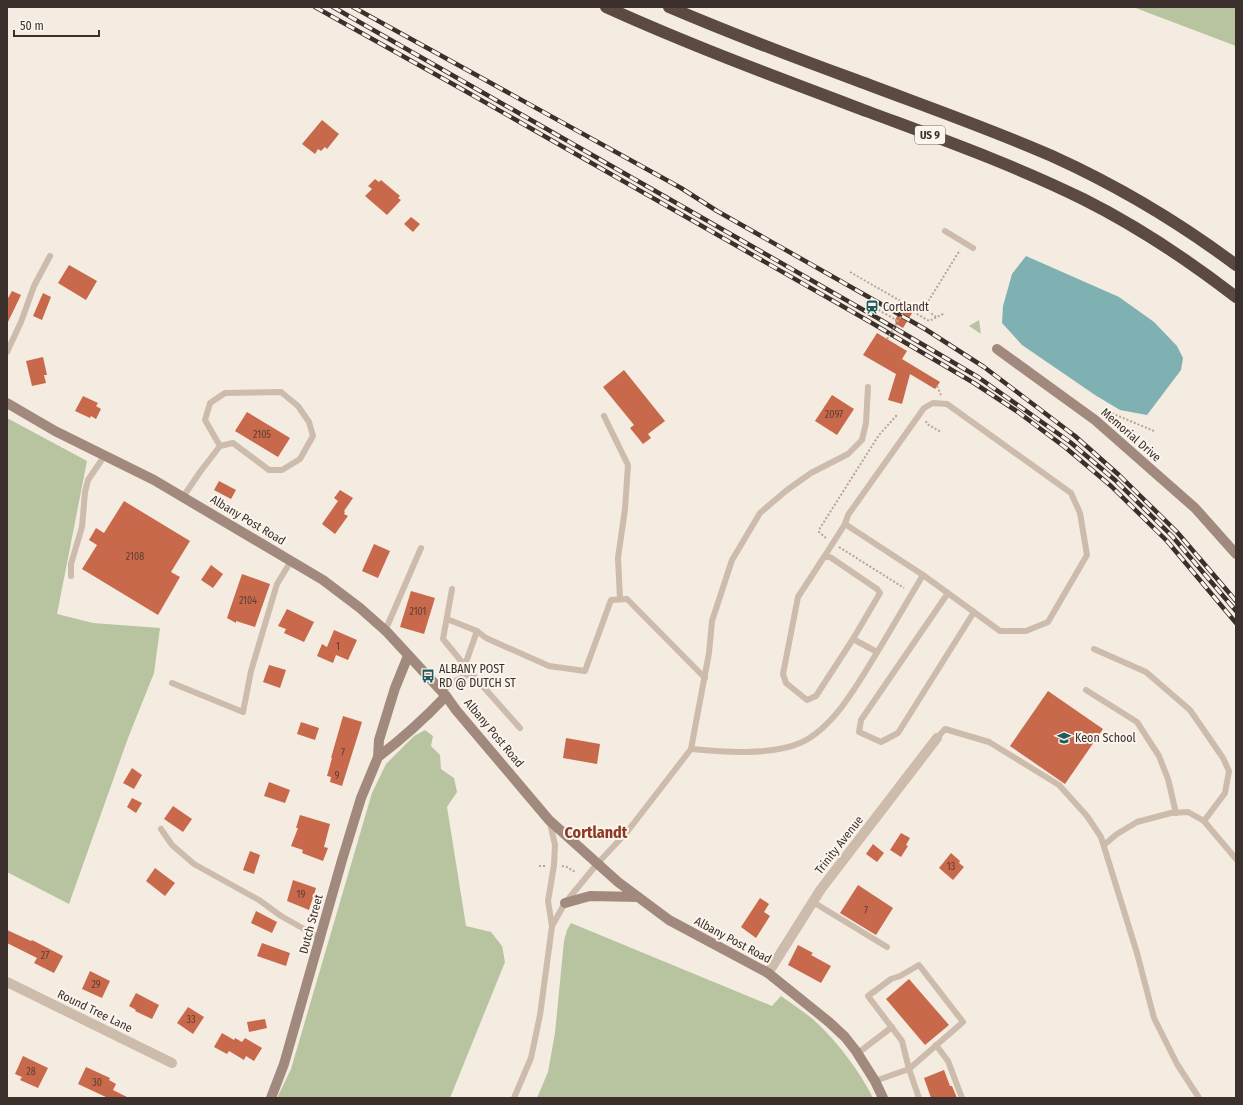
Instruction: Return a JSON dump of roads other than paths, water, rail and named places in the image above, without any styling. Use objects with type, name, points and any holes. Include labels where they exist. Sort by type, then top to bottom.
[{"type":"highway","name":"US 9","points":[[606,7],[704,49],[964,147],[1042,180],[1085,200],[1130,226],[1177,255],[1236,297]]},
{"type":"highway","name":"US 9","points":[[669,7],[819,67],[1008,138],[1053,157],[1144,205],[1236,265]]},
{"type":"main road","name":"Memorial Drive","points":[[997,349],[1095,420],[1195,508],[1236,554]]},
{"type":"main road","name":"Albany Post Road","points":[[7,403],[55,430],[154,480],[323,580],[360,608],[385,631],[444,694],[549,820],[597,864],[668,920],[768,973],[829,1022],[858,1053],[875,1081],[883,1098]]},
{"type":"main road","points":[[378,757],[379,740],[395,688],[408,656]]},
{"type":"main road","points":[[378,757],[393,746],[432,711],[444,694]]},
{"type":"main road","name":"Dutch Street","points":[[271,1098],[284,1064],[361,798],[378,757]]},
{"type":"main road","points":[[565,903],[590,896],[638,897]]},
{"type":"street","name":"Trinity Avenue","points":[[768,973],[821,889],[937,738]]},
{"type":"street","name":"Round Tree Lane","points":[[7,982],[172,1063]]},
{"type":"lane","points":[[945,231],[973,248]]},
{"type":"lane","points":[[7,352],[21,322],[34,286],[50,256]]},
{"type":"lane","points":[[552,926],[565,903],[597,864],[627,832],[691,749],[705,678],[712,621],[732,560],[760,513],[787,490],[811,473],[848,454],[862,440],[866,423],[868,387]]},
{"type":"lane","points":[[183,497],[220,446],[233,443],[268,470],[282,470],[300,460],[313,436],[309,422],[298,406],[281,392],[225,393],[210,403],[205,420],[220,446]]},
{"type":"lane","points":[[824,557],[830,557],[877,589],[880,593],[816,696],[807,700],[786,683],[783,674],[798,597],[845,524],[848,515],[924,408],[933,403],[947,404],[1071,493],[1080,513],[1087,555],[1048,622],[1026,631],[1000,630],[923,575],[845,524]]},
{"type":"lane","points":[[604,416],[628,465],[625,509],[618,558],[620,600]]},
{"type":"lane","points":[[71,576],[71,564],[82,527],[85,492],[88,480],[105,455]]},
{"type":"lane","points":[[385,631],[421,548]]},
{"type":"lane","points":[[172,683],[243,712],[251,671],[277,584],[292,561]]},
{"type":"lane","points":[[691,749],[723,752],[771,750],[809,738],[825,726],[854,691],[923,575]]},
{"type":"lane","points":[[452,589],[443,639],[520,728]]},
{"type":"lane","points":[[948,593],[861,720],[859,732],[881,742],[898,733],[974,612]]},
{"type":"lane","points":[[447,619],[477,631],[486,638],[548,666],[585,671],[611,600],[627,599],[705,678]]},
{"type":"lane","points":[[465,665],[477,631]]},
{"type":"lane","points":[[853,638],[877,652]]},
{"type":"lane","points":[[1094,649],[1146,672],[1190,710],[1223,758],[1229,771],[1224,793],[1204,821]]},
{"type":"lane","points":[[444,694],[457,680],[471,673]]},
{"type":"lane","points":[[1086,690],[1137,722],[1158,756],[1168,779],[1176,813]]},
{"type":"lane","points":[[937,738],[945,729],[989,742],[1059,785],[1087,816],[1101,837],[1104,845],[1137,954],[1154,1018],[1177,1064],[1199,1098]]},
{"type":"lane","points":[[1104,845],[1117,834],[1137,822],[1176,813],[1188,812],[1204,821],[1236,859]]},
{"type":"lane","points":[[514,1098],[531,1058],[540,1015],[552,926],[548,901],[554,865],[555,845],[549,820]]},
{"type":"lane","points":[[160,829],[172,845],[194,864],[259,900],[287,919],[320,938]]},
{"type":"lane","points":[[813,902],[887,948]]},
{"type":"lane","points":[[875,1081],[909,1068],[963,1022],[919,965],[900,976],[891,979],[868,996],[902,1040],[909,1068],[919,1098]]},
{"type":"lane","points":[[858,1053],[892,1027]]},
{"type":"lane","points":[[936,1045],[948,1061],[962,1098]]},
{"type":"water","points":[[1026,256],[1119,297],[1154,322],[1177,346],[1183,358],[1181,370],[1147,415],[1120,410],[1095,395],[1022,345],[1002,323],[1003,306],[1012,274]]},
{"type":"railway","points":[[315,7],[865,319],[974,383],[1018,412],[1066,448],[1111,486],[1167,541],[1236,623]]},
{"type":"railway","points":[[333,7],[978,377],[1070,442],[1115,480],[1172,536],[1236,611]]},
{"type":"railway","points":[[353,7],[681,188],[717,211],[925,329],[984,367],[1075,436],[1119,475],[1177,532],[1236,601]]},
{"type":"place","name":"Cortlandt","points":[[872,307]]},
{"type":"place","name":"ALBANY POST RD @ DUTCH ST","points":[[428,676]]},
{"type":"place","name":"Keon School","points":[[1064,738]]},
{"type":"district","name":"Cortlandt","points":[[596,832]]}]
